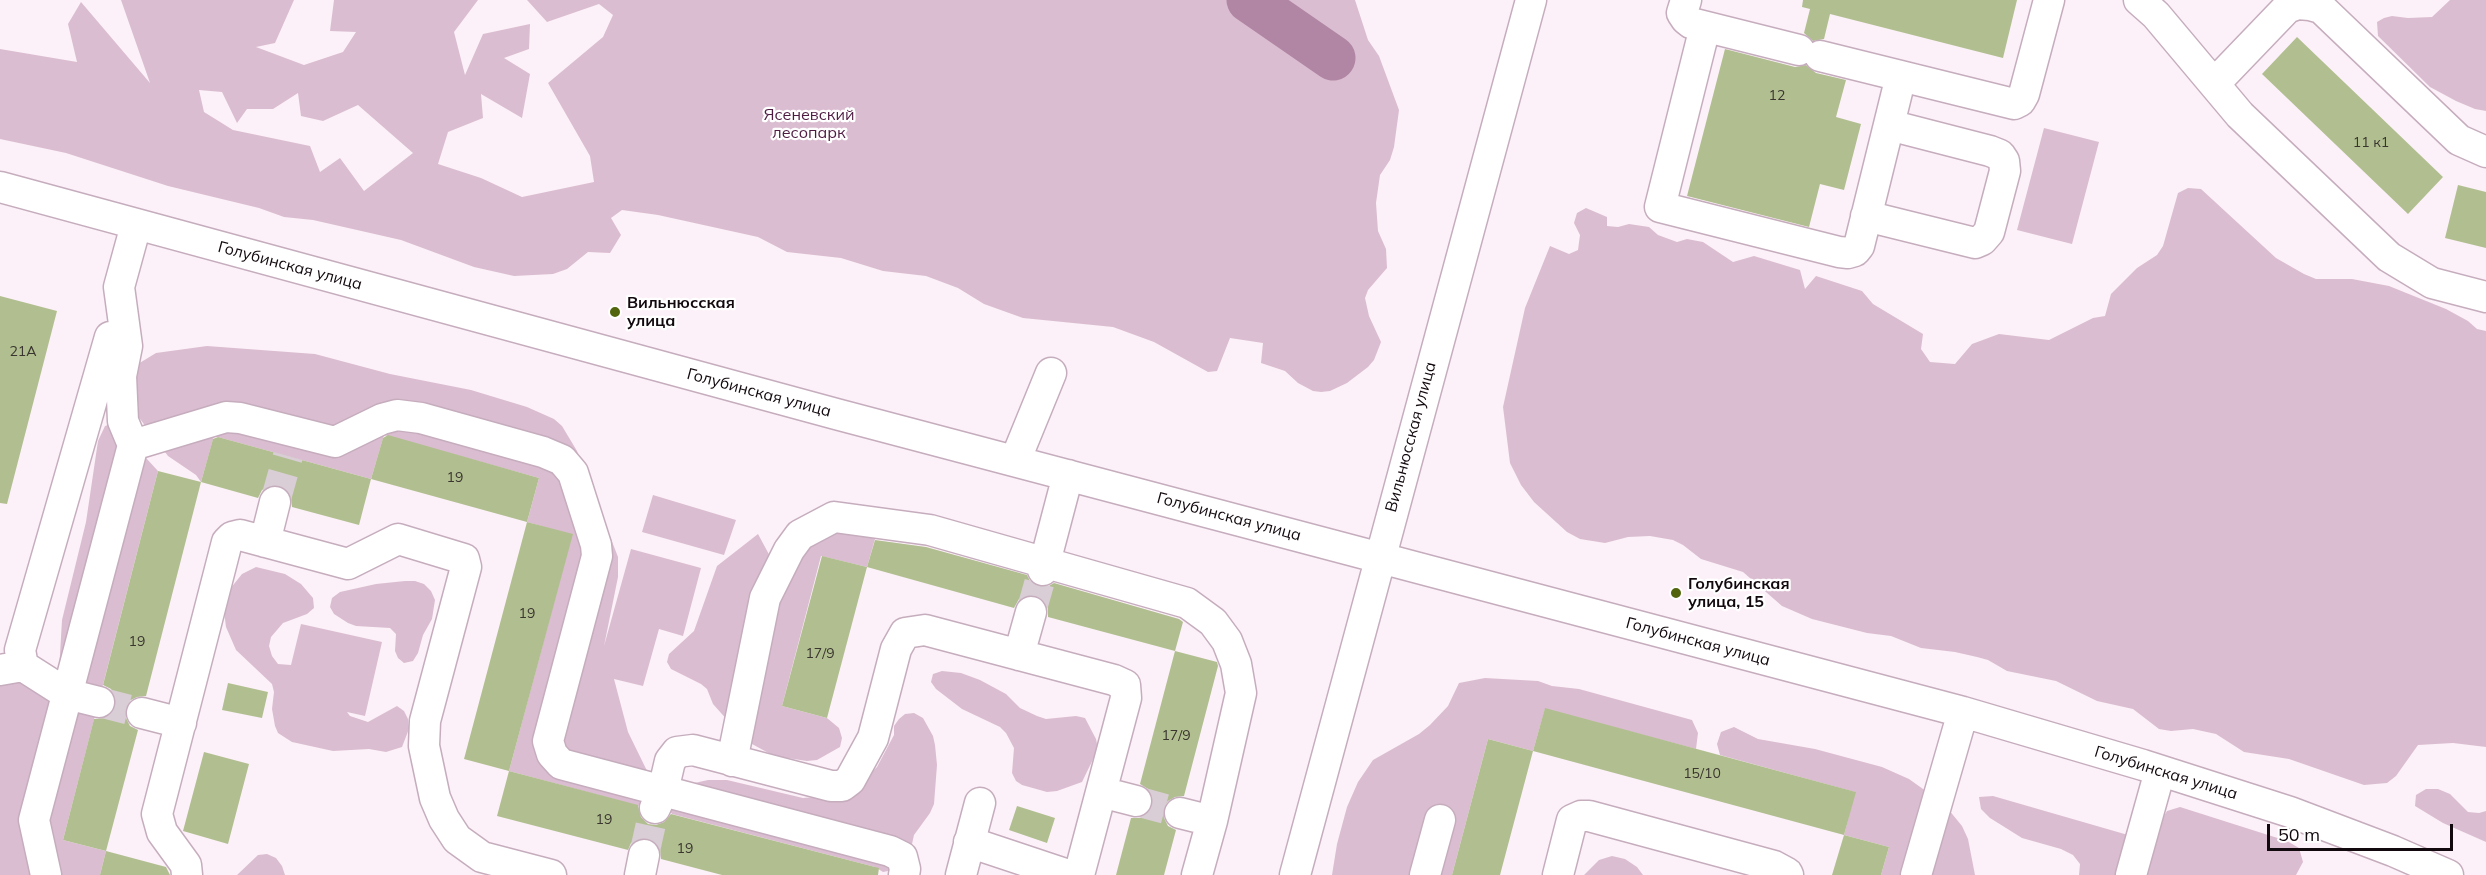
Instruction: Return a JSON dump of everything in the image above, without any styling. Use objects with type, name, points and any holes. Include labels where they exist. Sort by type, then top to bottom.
[{"type":"street","name":"Вильнюсская улица","points":[[1295,875],[1531,0]]},
{"type":"street","points":[[1686,0],[1682,13],[1686,20],[1705,27],[2014,104],[2020,101],[2024,94],[2049,0]]},
{"type":"street","points":[[2139,0],[2156,15],[2240,115],[2389,257],[2432,283],[2486,297]]},
{"type":"street","points":[[2215,84],[2287,8],[2298,4],[2310,5],[2321,8],[2459,140],[2486,152]]},
{"type":"street","points":[[1705,27],[1660,207],[1848,253],[1859,246],[1901,76]]},
{"type":"street","points":[[1866,216],[1974,243],[1982,240],[1989,232],[2005,171],[2004,161],[2000,155],[1990,150],[1889,125]]},
{"type":"street","name":"Голубинская улица","points":[[0,187],[1015,461],[1963,712],[2290,812],[2448,875]]},
{"type":"street","points":[[99,702],[67,694],[11,668],[20,650],[109,346],[119,287],[136,225]]},
{"type":"street","points":[[46,875],[34,820],[133,445],[123,421],[121,376],[127,346],[119,287]]},
{"type":"street","points":[[1015,461],[1051,374]]},
{"type":"street","points":[[133,445],[226,417],[240,418],[291,444],[335,442],[382,419],[397,415],[409,416],[543,452],[562,460],[573,473],[596,545],[597,556],[548,741],[552,754],[561,764],[659,800],[890,851],[902,857],[904,875]]},
{"type":"street","points":[[1044,566],[1068,475]]},
{"type":"street","points":[[265,542],[275,502]]},
{"type":"street","points":[[732,761],[765,598],[789,550],[800,535],[834,517],[930,530],[1044,566],[1187,603],[1214,622],[1227,641],[1236,664],[1241,693],[1212,821],[1197,875]]},
{"type":"street","points":[[187,875],[186,866],[162,832],[157,814],[227,542],[231,537],[240,535],[348,564],[398,539],[464,559],[466,567],[425,721],[424,746],[435,798],[444,819],[457,839],[482,857],[551,875]]},
{"type":"street","points":[[1019,655],[1031,612]]},
{"type":"street","points":[[659,800],[670,761],[677,752],[693,750],[831,786],[842,786],[850,780],[873,738],[896,649],[905,633],[925,630],[1114,680],[1125,685],[1126,698],[1079,875]]},
{"type":"street","points":[[1916,875],[1963,712]]},
{"type":"street","points":[[142,713],[181,723]]},
{"type":"street","points":[[2131,875],[2160,771]]},
{"type":"street","points":[[1101,792],[1136,801]]},
{"type":"street","points":[[961,875],[980,803]]},
{"type":"street","points":[[1180,813],[1212,821]]},
{"type":"street","points":[[1558,875],[1572,820],[1581,816],[1589,816],[1774,866],[1788,875]]},
{"type":"street","points":[[1425,875],[1440,820]]},
{"type":"street","points":[[969,842],[1068,875]]},
{"type":"green space","name":"Ясеневский лесопарк","points":[[121,0],[294,0],[275,43],[256,47],[304,65],[343,52],[356,32],[330,31],[334,0],[478,0],[454,32],[465,75],[483,34],[530,24],[529,49],[504,58],[530,74],[522,118],[481,94],[483,118],[448,132],[438,164],[481,178],[522,197],[594,182],[590,156],[548,83],[603,37],[613,15],[599,4],[547,22],[527,0],[1355,0],[1368,40],[1379,56],[1399,110],[1394,147],[1390,160],[1380,175],[1376,203],[1378,231],[1386,249],[1387,268],[1368,290],[1365,298],[1369,316],[1381,342],[1374,360],[1347,383],[1330,391],[1313,391],[1298,383],[1285,371],[1261,363],[1263,343],[1230,338],[1217,371],[1208,372],[1154,342],[1113,327],[1023,318],[984,304],[958,288],[926,276],[883,271],[841,258],[787,252],[758,237],[658,215],[622,210],[611,218],[621,235],[610,253],[588,252],[567,269],[553,274],[514,276],[474,267],[401,240],[313,220],[284,217],[259,208],[168,186],[66,153],[0,139],[0,49],[77,62],[68,24],[81,2],[150,83]],"holes":[[[199,90],[222,92],[237,123],[247,109],[273,109],[298,93],[301,116],[323,121],[358,105],[413,153],[364,191],[340,158],[320,172],[310,146],[233,130],[204,112]]]},
{"type":"green space","points":[[2450,0],[2486,0],[2486,111],[2456,101],[2430,87],[2378,36],[2377,22],[2384,18],[2392,16],[2432,17]]},
{"type":"green space","points":[[2044,128],[2099,142],[2072,244],[2017,230]]},
{"type":"green space","points":[[2188,188],[2201,189],[2276,258],[2304,274],[2316,279],[2352,279],[2389,286],[2446,309],[2468,321],[2477,329],[2486,331],[2486,747],[2453,743],[2418,745],[2396,776],[2387,783],[2364,785],[2289,759],[2244,752],[2216,734],[2193,729],[2171,731],[2159,729],[2133,709],[2097,701],[2056,681],[2007,671],[1988,660],[1977,657],[1921,648],[1891,636],[1867,633],[1812,619],[1782,606],[1743,572],[1701,559],[1673,540],[1650,536],[1628,537],[1605,543],[1580,539],[1567,532],[1534,502],[1521,485],[1510,463],[1503,407],[1525,308],[1550,246],[1569,254],[1578,250],[1580,235],[1574,223],[1577,213],[1586,208],[1607,217],[1607,226],[1618,227],[1629,224],[1649,227],[1658,235],[1677,242],[1687,239],[1703,242],[1733,262],[1754,256],[1800,270],[1805,289],[1816,276],[1862,291],[1873,304],[1923,334],[1921,349],[1930,362],[1955,364],[1972,344],[1999,334],[2049,340],[2093,318],[2105,316],[2111,294],[2137,268],[2157,255],[2163,246],[2178,193]]},
{"type":"green space","points":[[207,346],[315,354],[390,374],[471,390],[527,407],[554,419],[562,426],[577,451],[600,518],[606,526],[618,557],[618,577],[604,646],[631,549],[701,568],[683,636],[659,629],[643,686],[614,679],[628,732],[650,777],[654,810],[509,771],[572,535],[527,522],[539,478],[384,435],[371,479],[214,436],[201,482],[196,475],[168,456],[137,415],[133,367],[156,353]]},
{"type":"green space","points":[[114,423],[158,471],[63,840],[106,851],[100,875],[0,875],[0,684],[15,680],[58,688],[62,620],[86,522],[98,441],[105,426]]},
{"type":"green space","points":[[653,495],[736,520],[724,555],[642,532]]},
{"type":"green space","points":[[879,525],[867,567],[821,556],[782,706],[827,718],[839,728],[842,738],[840,747],[817,760],[807,761],[774,756],[752,744],[729,722],[713,704],[707,689],[671,669],[667,662],[669,654],[694,631],[717,566],[758,534],[772,560],[816,534]]},
{"type":"green space","points":[[256,567],[285,574],[301,584],[313,598],[314,608],[307,614],[283,623],[271,637],[269,646],[278,664],[291,665],[301,624],[382,642],[365,716],[347,712],[350,716],[368,722],[397,706],[404,711],[408,719],[409,729],[402,747],[386,752],[369,749],[333,751],[292,742],[278,733],[272,709],[274,692],[272,684],[236,650],[226,627],[224,611],[226,594],[242,574]]},
{"type":"green space","points":[[405,581],[424,584],[431,591],[435,600],[432,619],[423,635],[418,653],[413,661],[404,663],[395,651],[396,634],[390,628],[356,626],[334,614],[330,607],[332,598],[340,592],[376,584]]},
{"type":"green space","points":[[942,671],[961,673],[980,680],[1006,694],[1020,708],[1046,719],[1076,716],[1085,718],[1096,739],[1098,749],[1082,782],[1047,792],[1016,781],[1012,773],[1014,748],[1006,733],[1000,727],[962,709],[936,689],[931,682],[933,674]]},
{"type":"green space","points":[[1485,678],[1538,681],[1552,686],[1579,689],[1692,720],[1698,733],[1696,749],[1545,709],[1533,751],[1488,739],[1452,875],[1332,875],[1347,807],[1358,782],[1373,760],[1419,734],[1430,725],[1448,706],[1459,683]]},
{"type":"green space","points":[[914,713],[923,718],[933,736],[935,745],[937,765],[934,804],[914,835],[910,853],[893,870],[883,872],[875,867],[672,814],[670,811],[671,802],[690,784],[708,780],[727,780],[803,798],[850,794],[877,767],[894,735],[894,726],[899,719],[905,714]]},
{"type":"green space","points":[[1734,727],[1758,739],[1815,749],[1882,767],[1909,779],[1944,804],[1962,826],[1968,839],[1975,875],[1881,875],[1889,847],[1844,835],[1855,792],[1720,755],[1717,744],[1721,732]]},
{"type":"green space","points":[[2426,789],[2438,789],[2450,794],[2468,812],[2486,811],[2486,842],[2443,823],[2415,806],[2416,795]]},
{"type":"green space","points":[[1993,796],[2128,835],[2154,832],[2167,811],[2180,807],[2287,841],[2299,848],[2303,862],[2296,875],[2079,875],[2080,864],[2073,855],[2061,849],[2022,838],[1990,818],[1981,809],[1979,797]]},
{"type":"green space","points":[[267,854],[276,858],[285,875],[237,875],[258,855]]},
{"type":"green space","points":[[1612,856],[1625,859],[1637,867],[1643,875],[1584,875],[1599,860]]},
{"type":"building","points":[[1803,0],[2017,0],[2003,58],[1830,14],[1824,39],[1813,41],[1804,33],[1810,9],[1802,7]]},
{"type":"building","points":[[2297,37],[2443,177],[2408,214],[2262,74]]},
{"type":"building","points":[[1725,49],[1795,67],[1806,65],[1816,73],[1846,80],[1836,117],[1861,124],[1844,190],[1820,184],[1809,227],[1687,196]]},
{"type":"building","points":[[2458,185],[2486,192],[2486,248],[2445,238]]},
{"type":"building","points":[[0,296],[57,311],[7,504],[0,503]]},
{"type":"building","points":[[388,435],[539,478],[527,522],[371,479],[383,438]]},
{"type":"building","points":[[218,437],[371,479],[359,525],[292,507],[291,497],[280,485],[262,490],[258,498],[201,482],[213,439]]},
{"type":"building","points":[[158,471],[201,482],[146,696],[129,701],[126,708],[126,718],[130,726],[138,730],[106,851],[63,840],[94,719],[104,718],[116,707],[111,689],[103,685]]},
{"type":"building","points":[[527,522],[573,534],[509,771],[464,759]]},
{"type":"building","points":[[875,540],[926,547],[1027,575],[1031,583],[1038,586],[1047,587],[1054,583],[1179,619],[1183,622],[1175,651],[1048,617],[1048,608],[1044,600],[1035,595],[1027,595],[1019,599],[1014,608],[867,567]]},
{"type":"building","points":[[822,556],[867,567],[827,718],[782,706]]},
{"type":"building","points":[[1175,651],[1217,662],[1218,666],[1184,796],[1168,801],[1163,808],[1168,826],[1176,830],[1164,875],[1116,875],[1131,818],[1140,818],[1148,813],[1153,805],[1153,797],[1148,789],[1140,784]]},
{"type":"building","points":[[228,683],[268,692],[262,718],[222,710]]},
{"type":"building","points":[[1545,708],[1856,792],[1844,835],[1533,751]]},
{"type":"building","points":[[1488,739],[1533,751],[1500,875],[1452,875]]},
{"type":"building","points":[[204,752],[249,764],[228,844],[183,831]]},
{"type":"building","points":[[509,771],[638,805],[641,817],[648,824],[656,825],[664,822],[671,814],[879,868],[878,875],[722,875],[661,859],[660,849],[648,838],[638,839],[631,843],[628,850],[497,816]]},
{"type":"building","points":[[1017,806],[1055,818],[1047,843],[1009,830]]},
{"type":"building","points":[[1844,835],[1889,847],[1881,875],[1832,875]]},
{"type":"building","points":[[106,851],[166,867],[170,875],[100,875]]},
{"type":"waterway","points":[[1249,0],[1333,58]]},
{"type":"tunnel","points":[[275,502],[288,456]]},
{"type":"tunnel","points":[[1031,612],[1043,570]]},
{"type":"tunnel","points":[[99,702],[142,713]]},
{"type":"tunnel","points":[[1136,801],[1180,813]]},
{"type":"tunnel","points":[[644,855],[654,810]]},
{"type":"place","name":"Вильнюсская улица","points":[[615,312]]},
{"type":"place","name":"Голубинская улица, 15","points":[[1676,593]]}]
